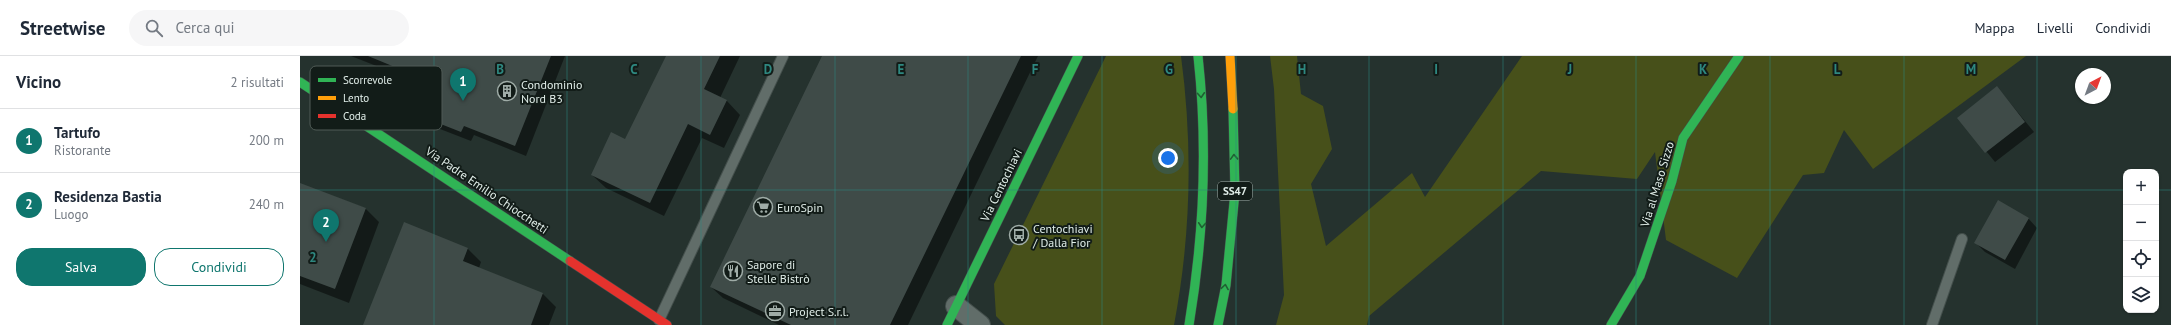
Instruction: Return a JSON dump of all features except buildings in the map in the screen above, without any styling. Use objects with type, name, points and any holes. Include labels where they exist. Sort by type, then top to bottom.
[{"type":"main road","name":"Via Centochiavi","points":[[947,325],[1078,56]]},
{"type":"main road","name":"SS47","points":[[1189,325],[1198,274],[1205,184],[1198,56]]},
{"type":"main road","name":"SS47","points":[[1218,325],[1226,285],[1235,192],[1232,72],[1230,56]]},
{"type":"main road","name":"Via al Maso Sizzo","points":[[1611,325],[1640,276],[1672,181],[1683,138],[1739,56]]},
{"type":"main road","name":"Via Padre Emilio Chiocchetti","points":[[300,82],[310,89]]},
{"type":"main road","name":"Via Padre Emilio Chiocchetti","points":[[373,130],[663,322]]},
{"type":"street","points":[[956,306],[980,325]]},
{"type":"lane","name":"Via Padre Emilio Chiocchetti","points":[[663,322],[783,56]]},
{"type":"lane","points":[[1932,325],[1962,239]]},
{"type":"green space","points":[[1106,56],[1181,56],[1185,90],[1189,157],[1187,225],[1180,292],[1174,325],[1005,325],[996,316],[994,284]]},
{"type":"green space","points":[[1270,56],[1297,56],[1301,94],[1323,106],[1332,149],[1311,184],[1326,246],[1412,173],[1425,197],[1522,56],[2026,56],[1873,169],[1844,130],[1824,173],[1803,175],[1737,278],[1666,240],[1655,152],[1637,179],[1541,171],[1369,316],[1367,325],[1276,325],[1284,295],[1274,89]]},
{"type":"traffic: fast","points":[[947,325],[1078,56]]},
{"type":"traffic: fast","points":[[1189,325],[1198,258],[1203,191],[1203,124],[1198,56]]},
{"type":"traffic: fast","points":[[1611,325],[1640,276],[1672,181],[1683,138],[1739,56]]},
{"type":"traffic: fast","points":[[300,82],[310,89]]},
{"type":"traffic: fast","points":[[1218,325],[1226,285],[1235,192],[1233,109]]},
{"type":"traffic: fast","points":[[372,130],[570,261]]},
{"type":"traffic: slow","points":[[1230,56],[1233,109]]},
{"type":"traffic: jam","points":[[570,261],[667,325]]},
{"type":"place","name":"Condominio Nord B3","points":[[507,91]]},
{"type":"place","name":"Tartufo","points":[[463,101]]},
{"type":"place","name":"EuroSpin","points":[[763,207]]},
{"type":"place","name":"Centochiavi / Dalla Fior","points":[[1019,235]]},
{"type":"place","name":"Residenza Bastia","points":[[326,242]]},
{"type":"place","name":"Sapore di Stelle Bistrò","points":[[733,271]]},
{"type":"place","name":"Project S.r.l.","points":[[775,311]]}]
